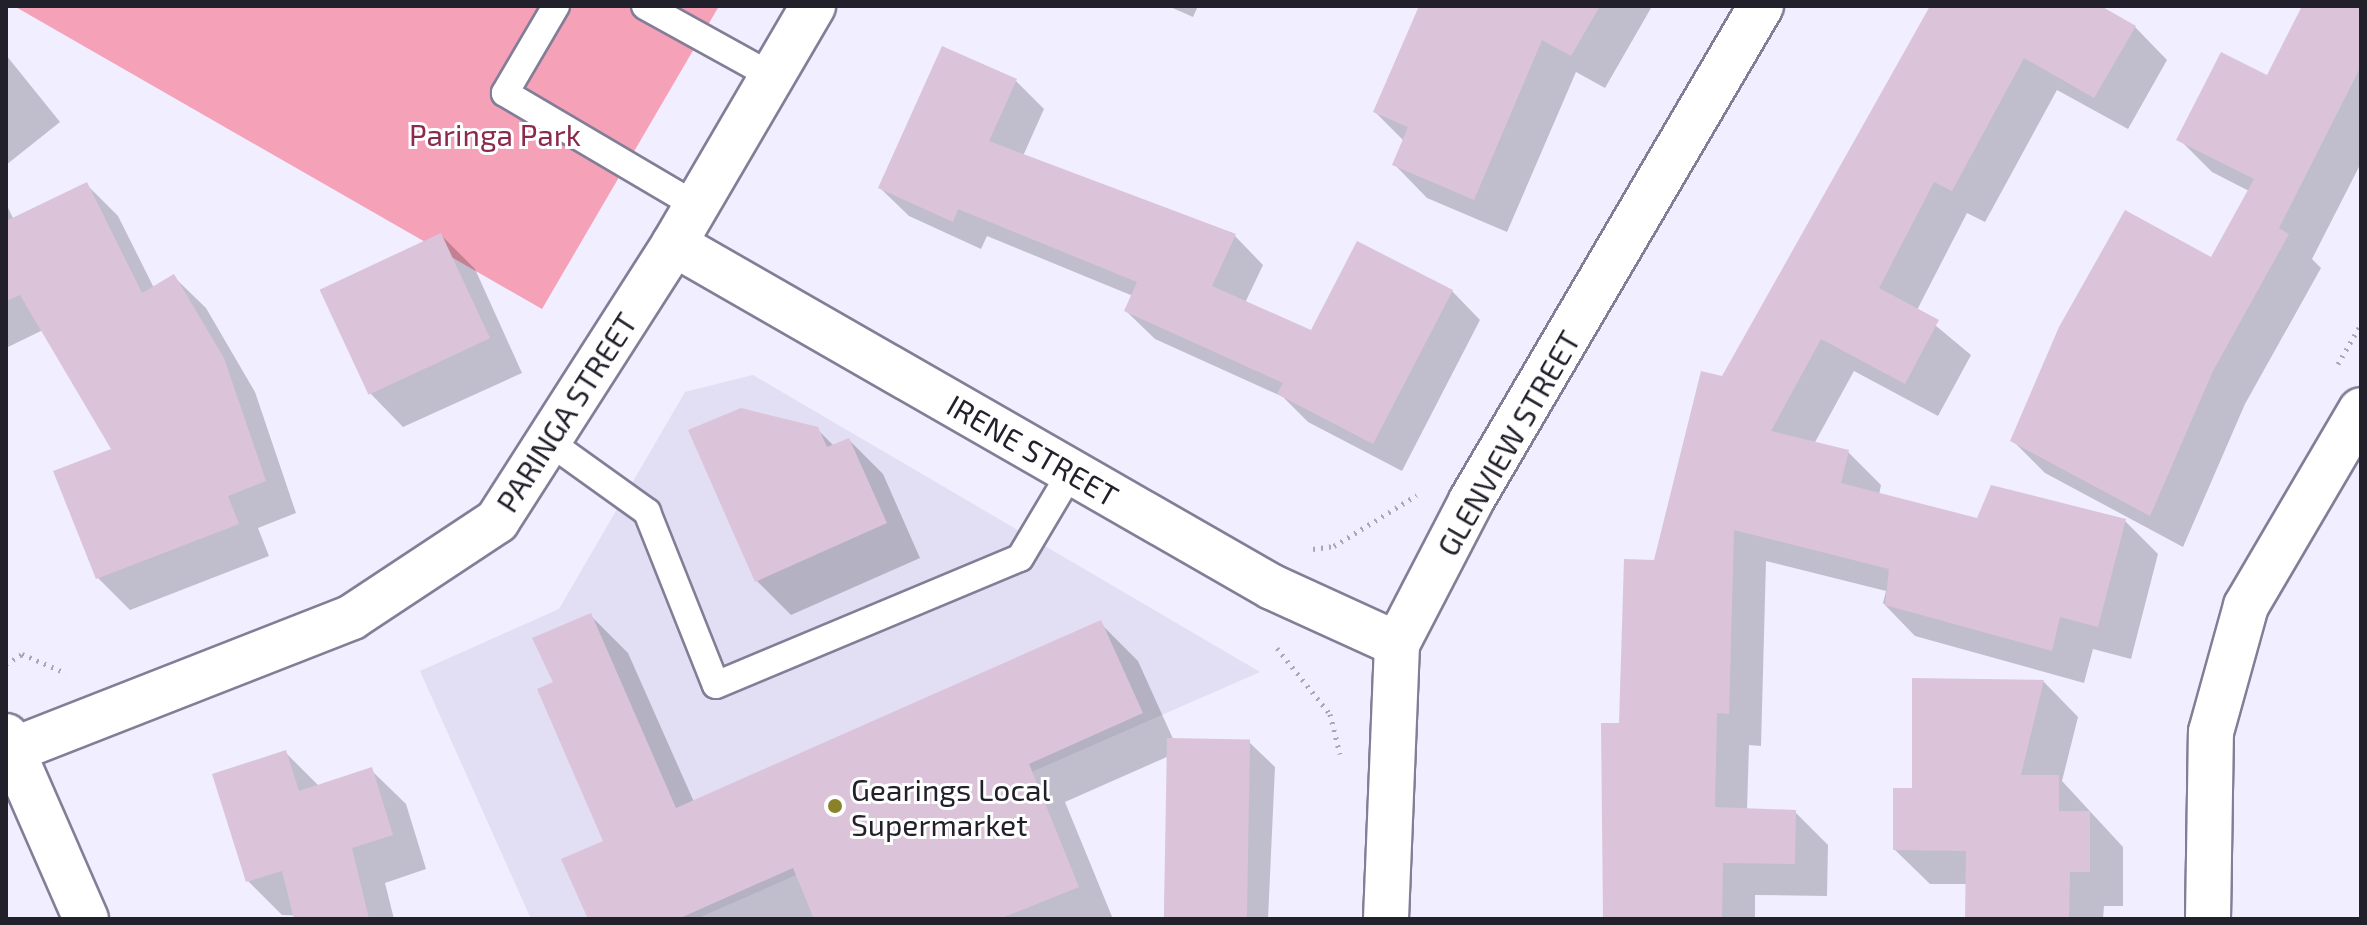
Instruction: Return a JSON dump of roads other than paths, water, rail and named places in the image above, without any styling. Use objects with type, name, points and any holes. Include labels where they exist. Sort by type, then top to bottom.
[{"type":"street","name":"PARINGA STREET","points":[[9,743],[352,617],[497,521],[674,244],[813,6]]},
{"type":"street","name":"GLENVIEW STREET","points":[[1386,919],[1397,644],[1471,501],[1761,6]]},
{"type":"street","name":"IRENE STREET","points":[[674,244],[1272,587],[1397,644]]},
{"type":"street","points":[[2208,919],[2211,732],[2246,606],[2361,410]]},
{"type":"street","points":[[9,743],[86,919]]},
{"type":"lane","points":[[556,6],[505,93],[697,206]]},
{"type":"lane","points":[[645,6],[772,76]]},
{"type":"lane","points":[[548,441],[647,512],[716,685],[1020,558],[1071,472]]},
{"type":"place","name":"Gearings Local Supermarket","points":[[835,806]]},
{"type":"park label","name":"Paringa Park","points":[[495,134]]}]
